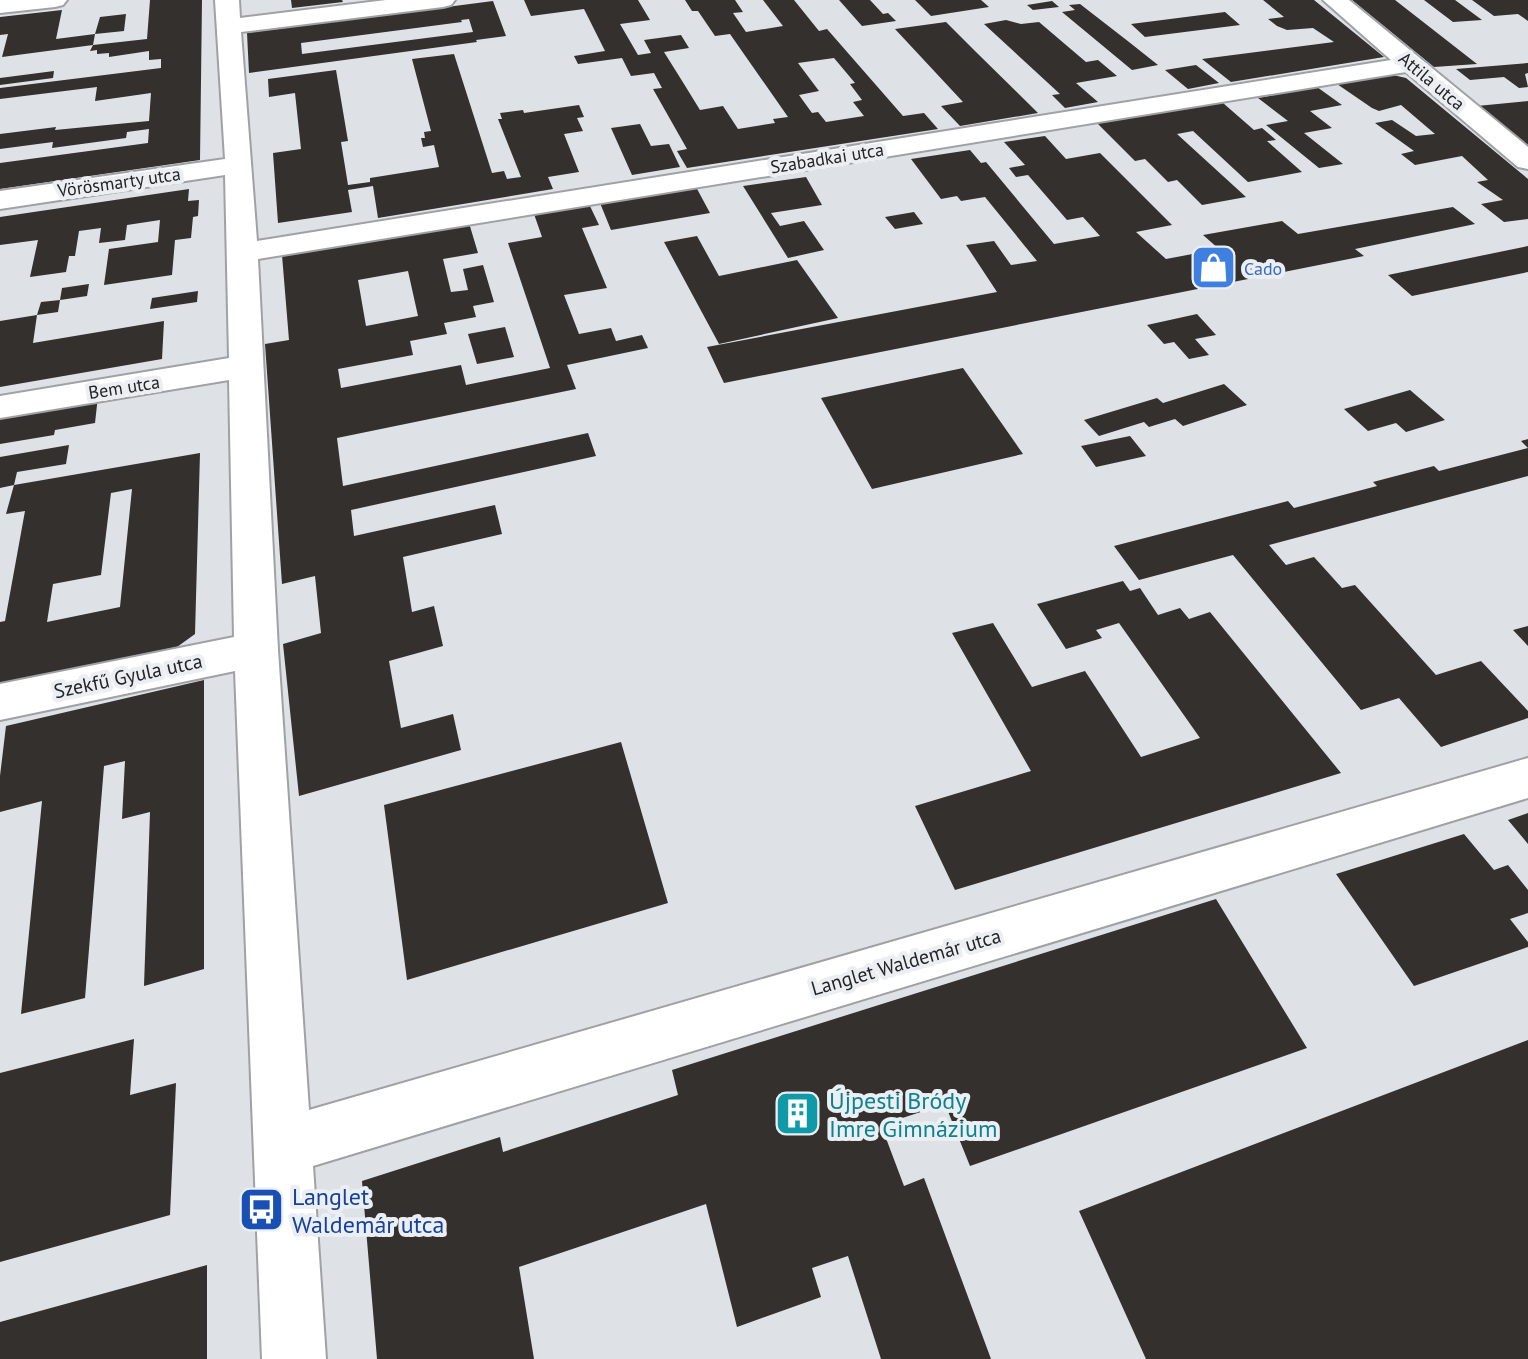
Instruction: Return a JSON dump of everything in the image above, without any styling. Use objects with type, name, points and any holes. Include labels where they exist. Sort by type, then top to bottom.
[{"type":"street","points":[[0,6],[55,0]]},
{"type":"street","points":[[294,1359],[256,650],[239,165],[228,13],[443,0]]},
{"type":"street","name":"Attila utca","points":[[1335,0],[1528,161]]},
{"type":"street","name":"Szabadkai utca","points":[[243,252],[1411,64]]},
{"type":"street","name":"Vörösmarty utca","points":[[0,200],[239,165]]},
{"type":"street","name":"Bem utca","points":[[0,407],[248,366]]},
{"type":"street","name":"Szekfű Gyula utca","points":[[0,702],[256,650]]},
{"type":"street","name":"Langlet Waldemár utca","points":[[284,1146],[1528,778]]},
{"type":"building","points":[[150,0],[202,0],[200,160],[0,189],[0,163],[148,143],[149,129],[127,132],[126,138],[52,148],[53,142],[0,149],[0,134],[149,121],[151,93],[95,101],[97,87],[0,99],[0,88],[161,68],[161,59],[149,60],[149,51],[109,57],[109,53],[90,51],[93,45],[147,39]]},
{"type":"building","points":[[291,0],[342,0],[343,2],[292,8]]},
{"type":"building","points":[[524,0],[638,0],[650,20],[620,24],[638,55],[651,53],[644,40],[681,35],[689,48],[664,52],[700,110],[723,106],[738,129],[775,123],[773,119],[788,117],[730,34],[715,36],[698,11],[692,11],[685,0],[735,0],[743,12],[733,13],[746,32],[783,26],[763,0],[794,0],[819,31],[827,29],[903,116],[924,113],[938,129],[687,168],[677,151],[687,149],[653,89],[662,88],[654,73],[631,76],[622,58],[578,64],[574,56],[605,51],[584,9],[531,16]],"holes":[[[834,58],[855,83],[850,84],[862,100],[853,102],[864,116],[826,122],[818,112],[812,113],[799,95],[819,91],[798,63]]]},
{"type":"building","points":[[839,0],[870,0],[883,14],[888,13],[896,21],[862,26]]},
{"type":"building","points":[[915,0],[981,0],[989,7],[931,16]]},
{"type":"building","points":[[1263,0],[1314,0],[1384,57],[1231,82],[1202,59],[1334,42],[1313,28],[1287,30],[1277,26],[1268,19],[1284,17]]},
{"type":"building","points":[[1352,0],[1395,0],[1477,64],[1434,67]]},
{"type":"building","points":[[1424,0],[1455,0],[1482,20],[1453,22]]},
{"type":"building","points":[[1472,0],[1528,0],[1528,21],[1518,14],[1494,16]]},
{"type":"building","points":[[493,1],[506,36],[249,73],[247,33]],"holes":[[[469,19],[473,32],[302,54],[301,43],[461,20]]]},
{"type":"building","points":[[1052,1],[1059,7],[1033,10],[1027,5]]},
{"type":"building","points":[[1080,4],[1158,65],[1132,70],[1062,12],[1075,10],[1069,5]]},
{"type":"building","points":[[62,10],[56,39],[95,34],[93,45],[2,57],[8,34],[0,35],[0,17]]},
{"type":"building","points":[[1225,12],[1240,25],[1145,37],[1131,24]]},
{"type":"building","points":[[126,14],[124,31],[95,34],[100,17]]},
{"type":"building","points":[[1006,20],[1021,24],[1039,22],[1086,62],[1098,60],[1117,76],[1076,83],[1098,102],[1065,108],[1052,95],[1060,94],[984,24]]},
{"type":"building","points":[[946,22],[1038,113],[960,126],[941,106],[963,102],[895,29]]},
{"type":"building","points":[[454,54],[492,173],[504,171],[507,179],[521,177],[498,119],[502,119],[500,113],[523,110],[524,113],[579,105],[584,117],[577,118],[583,131],[564,134],[579,172],[548,177],[553,189],[378,218],[373,186],[348,190],[352,212],[278,223],[273,153],[301,149],[295,93],[269,97],[268,79],[336,70],[348,141],[341,142],[348,185],[370,182],[370,178],[439,167],[434,145],[423,147],[421,138],[425,138],[424,132],[431,131],[412,59]]},
{"type":"building","points":[[1528,63],[1528,73],[1525,74],[1528,87],[1519,88],[1504,77],[1470,80],[1456,69]]},
{"type":"building","points":[[1196,65],[1219,83],[1188,89],[1165,70]]},
{"type":"building","points":[[54,71],[53,78],[0,85],[0,78]]},
{"type":"building","points":[[1393,75],[1406,78],[1528,179],[1528,219],[1504,222],[1481,204],[1503,200],[1477,182],[1488,180],[1462,156],[1415,165],[1401,154],[1414,151],[1375,123],[1392,120],[1416,136],[1435,134],[1401,105],[1379,111],[1337,84]]},
{"type":"building","points":[[1317,87],[1342,105],[1310,111],[1332,128],[1304,133],[1343,164],[1319,168],[1266,125],[1288,121],[1258,98]]},
{"type":"building","points":[[1528,101],[1528,148],[1477,106]]},
{"type":"building","points":[[1223,103],[1254,130],[1262,128],[1276,140],[1267,141],[1302,172],[1248,182],[1193,131],[1177,134],[1246,197],[1202,205],[1177,180],[1168,182],[1145,159],[1135,161],[1097,123]]},
{"type":"building","points":[[640,124],[651,146],[669,144],[680,167],[632,175],[611,128]]},
{"type":"building","points":[[1045,136],[1066,159],[1100,153],[1172,225],[1136,232],[1166,259],[1219,249],[1203,235],[1282,221],[1298,234],[1453,207],[1475,224],[1355,249],[1364,256],[724,383],[707,347],[997,292],[966,245],[994,241],[1011,265],[1037,261],[985,197],[961,201],[957,196],[941,199],[911,159],[970,150],[981,163],[986,162],[1054,244],[1100,236],[1083,217],[1067,220],[1028,175],[1016,177],[1009,168],[1025,165],[1004,142]]},
{"type":"building","points":[[806,177],[822,205],[771,213],[780,226],[804,221],[824,250],[788,258],[743,186]]},
{"type":"building","points":[[696,187],[710,213],[611,230],[600,203]]},
{"type":"building","points":[[189,189],[188,201],[199,200],[198,216],[193,217],[191,238],[175,240],[172,275],[104,285],[109,249],[158,242],[160,220],[127,225],[125,240],[99,243],[101,228],[79,231],[75,256],[69,256],[66,272],[30,277],[38,240],[0,245],[0,217]]},
{"type":"building","points":[[589,204],[599,225],[582,228],[607,288],[564,295],[579,334],[611,328],[616,341],[642,335],[648,348],[567,365],[576,389],[337,438],[343,486],[588,433],[596,456],[351,510],[354,536],[495,505],[502,534],[403,557],[412,612],[434,606],[443,646],[389,661],[401,728],[453,714],[461,750],[299,796],[283,644],[321,633],[315,576],[282,584],[265,344],[289,340],[282,255],[469,223],[478,253],[443,259],[451,292],[468,290],[463,269],[483,265],[494,302],[473,306],[476,317],[444,323],[447,334],[410,341],[413,355],[338,369],[341,388],[461,365],[466,385],[550,368],[508,243],[542,237],[534,214]],"holes":[[[408,271],[418,316],[366,326],[358,280]]]},
{"type":"building","points":[[914,212],[923,224],[895,229],[885,217]]},
{"type":"building","points":[[697,236],[719,276],[797,260],[838,318],[719,344],[664,242]]},
{"type":"building","points":[[1528,246],[1528,272],[1412,296],[1388,275]]},
{"type":"building","points":[[89,284],[87,296],[60,300],[62,288]]},
{"type":"building","points":[[198,291],[197,302],[150,309],[152,298]]},
{"type":"building","points":[[60,300],[58,312],[37,315],[41,302]]},
{"type":"building","points":[[1197,314],[1216,335],[1195,339],[1209,355],[1189,359],[1174,342],[1164,344],[1147,325]]},
{"type":"building","points":[[37,315],[33,343],[164,321],[162,359],[0,387],[0,321]]},
{"type":"building","points":[[505,327],[514,357],[477,364],[468,334]]},
{"type":"building","points":[[963,368],[1023,454],[872,489],[821,398]]},
{"type":"building","points":[[1224,384],[1247,405],[1183,426],[1175,419],[1149,427],[1144,422],[1099,436],[1084,420],[1157,398],[1163,403]]},
{"type":"building","points":[[1410,390],[1445,420],[1406,432],[1396,423],[1368,431],[1344,409]]},
{"type":"building","points":[[98,396],[95,423],[55,430],[54,435],[0,444],[0,412]]},
{"type":"building","points":[[1130,436],[1146,456],[1096,467],[1081,446]]},
{"type":"building","points":[[69,445],[66,464],[17,472],[14,485],[0,488],[0,457]]},
{"type":"building","points":[[1528,448],[1528,476],[1269,545],[1286,565],[1314,557],[1342,588],[1355,585],[1436,675],[1481,661],[1528,711],[1528,718],[1441,747],[1399,698],[1361,710],[1233,555],[1139,580],[1114,546],[1288,501],[1294,508],[1377,486],[1373,482],[1434,466],[1439,471]]},
{"type":"building","points":[[200,453],[195,634],[177,647],[0,683],[0,622],[5,621],[25,511],[6,514],[14,485]],"holes":[[[132,489],[120,607],[47,622],[53,584],[101,575],[111,493]]]},
{"type":"building","points":[[1123,581],[1130,591],[1140,588],[1158,615],[1180,608],[1189,619],[1210,612],[1341,773],[955,890],[915,806],[1031,771],[952,633],[993,623],[1032,687],[1085,671],[1141,757],[1200,738],[1119,623],[1096,630],[1102,638],[1066,649],[1037,604]]},
{"type":"building","points":[[1528,626],[1528,646],[1513,630]]},
{"type":"building","points":[[204,680],[204,969],[144,986],[150,812],[122,819],[125,761],[104,766],[85,998],[21,1014],[42,801],[0,812],[0,776],[6,726]]},
{"type":"building","points":[[621,742],[668,903],[407,980],[384,805]]},
{"type":"building","points":[[1528,813],[1528,844],[1508,820]]},
{"type":"building","points":[[1464,834],[1494,870],[1508,865],[1528,890],[1528,913],[1510,919],[1528,942],[1528,947],[1414,986],[1336,874]]},
{"type":"building","name":"Újpesti Bródy Imre Gimnázium","points":[[1216,899],[1307,1048],[970,1166],[945,1104],[881,1125],[904,1186],[924,1178],[991,1359],[881,1359],[848,1256],[812,1268],[821,1297],[737,1327],[706,1204],[519,1267],[534,1359],[377,1359],[362,1181],[500,1137],[503,1152],[678,1095],[672,1070]]},
{"type":"building","points":[[134,1039],[130,1095],[176,1083],[170,1215],[0,1262],[0,1073]]},
{"type":"building","points":[[1528,1040],[1528,1359],[1146,1359],[1079,1211]]},
{"type":"building","points":[[207,1265],[207,1359],[0,1359],[0,1322]]},
{"type":"place","name":"Cado","points":[[1213,268]]},
{"type":"place","name":"Újpesti Bródy Imre Gimnázium","points":[[798,1114]]},
{"type":"place","name":"Langlet Waldemár utca","points":[[261,1210]]}]
